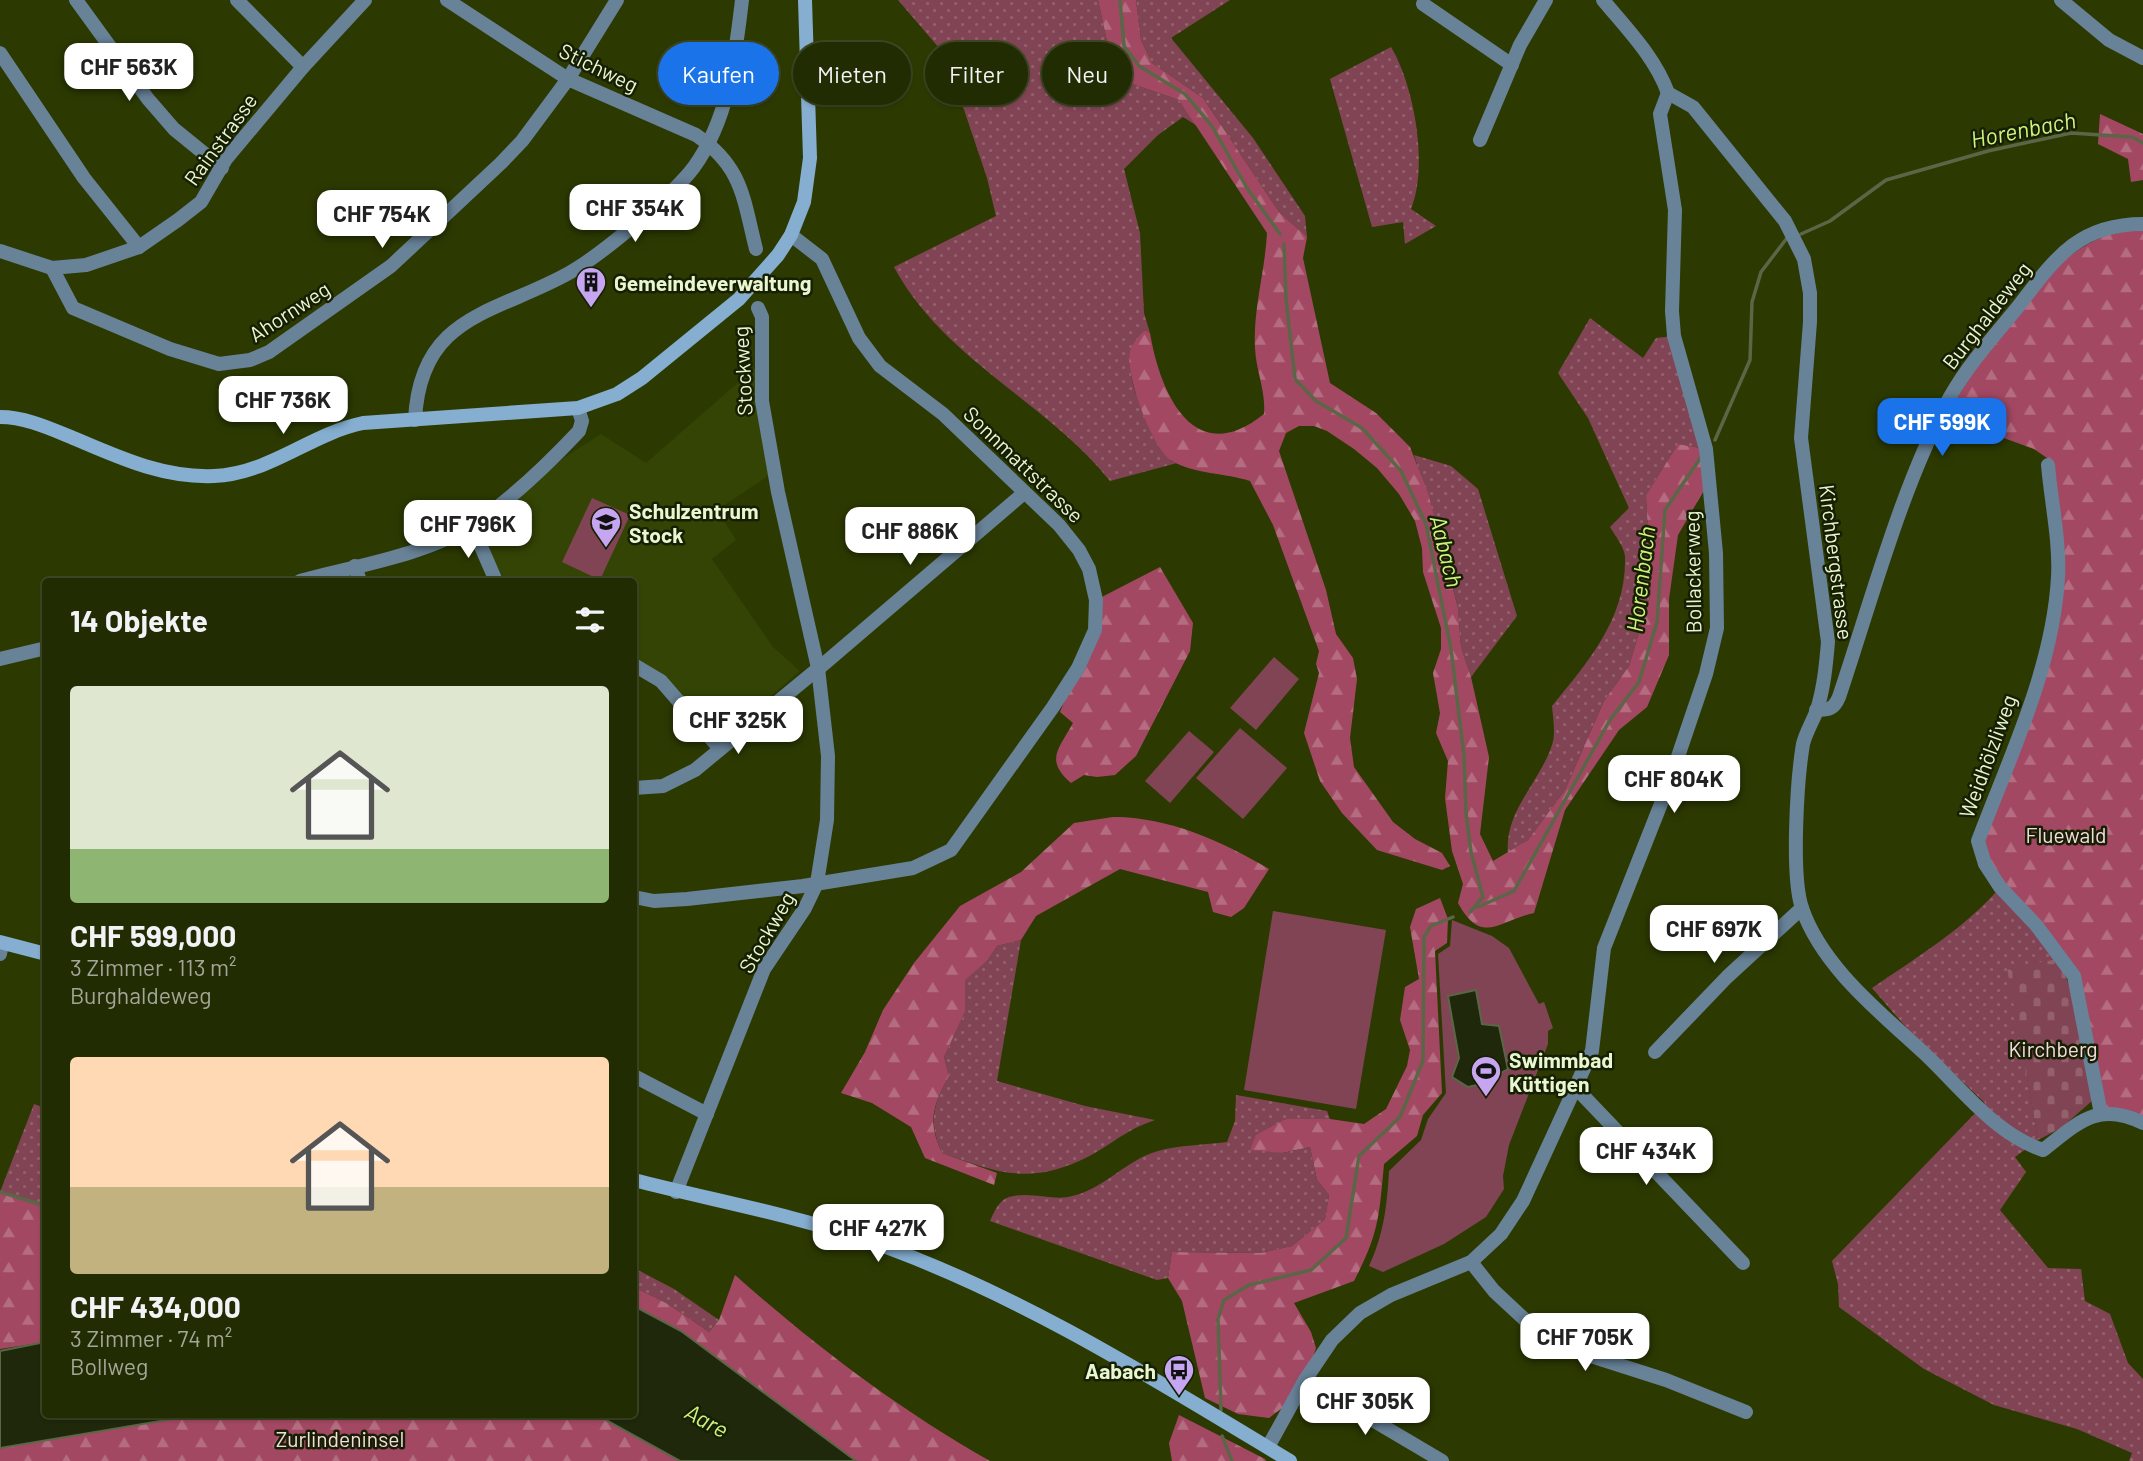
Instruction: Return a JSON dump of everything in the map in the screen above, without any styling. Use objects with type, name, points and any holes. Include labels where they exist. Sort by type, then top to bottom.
[{"type":"street","points":[[76,0],[148,99],[174,129],[222,168]]},
{"type":"street","points":[[237,0],[303,67]]},
{"type":"street","name":"Rainstrasse","points":[[0,251],[52,268],[86,265],[139,247],[201,202],[226,159],[303,67],[365,0]]},
{"type":"street","name":"Stichweg","points":[[447,0],[568,79],[696,135],[723,155],[736,175],[756,249]]},
{"type":"street","name":"Ahornweg","points":[[52,268],[74,308],[205,362],[235,364],[250,360],[300,332],[391,266],[522,141],[568,79],[617,0]]},
{"type":"street","points":[[415,420],[416,397],[423,374],[452,334],[479,312],[551,282],[590,260],[692,169],[720,119],[733,69],[742,0]]},
{"type":"street","points":[[0,417],[11,417],[55,430],[136,465],[174,475],[202,476],[250,471],[342,428],[578,408],[617,394],[654,369],[739,299],[766,271],[791,235],[804,202],[810,158],[805,0]]},
{"type":"street","points":[[1479,140],[1529,27],[1546,0]]},
{"type":"street","name":"Kirchbergstrasse","points":[[1603,0],[1639,42],[1668,93],[1693,107],[1785,221],[1804,259],[1810,312],[1801,438],[1828,642],[1826,670],[1816,710],[1804,741],[1798,786],[1797,868],[1801,908],[1815,935],[1838,967],[1979,1107],[2011,1134],[2043,1150],[2085,1120],[2101,1114]]},
{"type":"street","points":[[2061,0],[2109,40],[2143,58]]},
{"type":"street","points":[[1423,4],[1512,65]]},
{"type":"street","points":[[0,53],[84,178],[139,247]]},
{"type":"street","name":"Bollackerweg","points":[[1268,1447],[1305,1380],[1332,1340],[1360,1313],[1391,1295],[1471,1262],[1501,1234],[1523,1201],[1592,1051],[1604,948],[1668,786],[1706,674],[1717,628],[1716,553],[1707,460],[1673,323],[1675,211],[1660,114],[1668,93]]},
{"type":"street","name":"Burghaldeweg","points":[[1816,710],[1828,710],[1835,706],[1839,697],[1910,489],[1941,414],[1965,374],[2045,272],[2079,238],[2119,224],[2143,224]]},
{"type":"street","name":"Sonnmattstrasse","points":[[637,898],[654,901],[687,899],[817,883],[913,868],[951,850],[973,824],[1078,668],[1095,630],[1096,600],[1089,569],[1080,550],[1059,525],[935,407],[880,366],[859,338],[822,259],[791,235]]},
{"type":"street","name":"Stockweg","points":[[676,1192],[764,969],[805,908],[817,883],[827,820],[829,782],[818,668],[778,492],[762,401],[762,317],[758,309]]},
{"type":"street","points":[[311,578],[416,549],[472,526],[517,489],[579,431],[582,421],[578,408]]},
{"type":"street","name":"Weidhölzliweg","points":[[2048,466],[2059,575],[2049,648],[2003,780],[1978,841],[1985,864],[2000,887],[2036,925],[2074,975],[2101,1114]]},
{"type":"street","points":[[637,788],[663,786],[679,779],[720,749],[1024,493]]},
{"type":"street","points":[[472,526],[495,578]]},
{"type":"street","points":[[355,566],[359,578]]},
{"type":"street","points":[[0,659],[42,649]]},
{"type":"street","points":[[637,667],[661,681],[720,749]]},
{"type":"street","points":[[1655,1052],[1727,977],[1801,908]]},
{"type":"street","points":[[1,946],[42,953]]},
{"type":"street","points":[[637,1078],[707,1114]]},
{"type":"street","points":[[1574,1086],[1743,1263]]},
{"type":"street","points":[[2101,1114],[2123,1113],[2143,1123]]},
{"type":"street","points":[[637,1181],[833,1230],[954,1275],[1072,1334],[1290,1461]]},
{"type":"street","points":[[1471,1262],[1494,1291],[1536,1331],[1566,1348],[1666,1380],[1746,1412]]},
{"type":"street","points":[[1305,1380],[1442,1461]]},
{"type":"shaded area","name":"Schulzentrum Stock","points":[[757,366],[768,476],[717,510],[736,540],[712,559],[773,647],[800,671],[721,739],[660,674],[637,662],[637,578],[503,578],[477,528],[565,457],[601,434],[646,463]]},
{"type":"green space","points":[[898,0],[1098,0],[1107,42],[1042,42],[1042,105],[1132,105],[1132,84],[1179,100],[1199,127],[1183,117],[1158,135],[1124,169],[1140,233],[1144,313],[1150,333],[1145,330],[1135,345],[1131,362],[1132,379],[1153,430],[1171,461],[1177,463],[1110,481],[1056,427],[967,354],[940,328],[915,300],[894,267],[996,216],[987,178],[962,105],[1028,105],[1028,42],[934,42]]},
{"type":"green space","points":[[1098,0],[1136,0],[1141,40],[1152,63],[1203,98],[1279,212],[1307,237],[1303,258],[1330,383],[1376,413],[1410,447],[1428,493],[1458,608],[1461,647],[1471,677],[1489,757],[1480,834],[1493,861],[1528,840],[1565,790],[1604,701],[1629,666],[1651,593],[1646,495],[1678,444],[1706,449],[1710,480],[1678,535],[1669,599],[1669,655],[1647,707],[1619,730],[1565,810],[1534,913],[1501,925],[1484,927],[1475,924],[1458,903],[1463,884],[1452,851],[1445,798],[1448,761],[1436,733],[1440,713],[1433,673],[1441,649],[1441,628],[1423,572],[1422,548],[1415,521],[1399,494],[1377,468],[1354,449],[1327,431],[1314,426],[1299,426],[1286,433],[1279,451],[1326,590],[1336,634],[1353,658],[1357,679],[1350,738],[1354,767],[1393,822],[1415,839],[1442,853],[1450,866],[1442,870],[1377,850],[1342,813],[1320,781],[1304,733],[1319,673],[1316,664],[1319,651],[1273,525],[1250,481],[1190,468],[1172,461],[1165,454],[1142,411],[1130,363],[1132,346],[1145,330],[1150,333],[1162,379],[1172,400],[1184,417],[1199,429],[1218,434],[1239,429],[1264,414],[1255,333],[1267,233],[1179,100],[1132,84],[1132,42],[1107,42]]},
{"type":"green space","points":[[1136,0],[1230,0],[1171,38],[1253,138],[1305,216],[1307,237],[1279,212],[1203,98],[1152,63],[1141,40]]},
{"type":"green space","points":[[1391,47],[1406,82],[1419,149],[1419,171],[1411,209],[1436,226],[1405,244],[1403,222],[1372,227],[1330,79]]},
{"type":"green space","points":[[2100,114],[2143,134],[2143,180],[2131,182],[2128,159],[2098,144]]},
{"type":"green space","name":"Fluewald","points":[[2143,227],[2143,1120],[2102,1108],[2077,973],[2001,881],[1981,842],[2051,648],[2061,572],[2050,460],[2034,449],[1946,417],[2003,327],[2052,271],[2080,249],[2110,234]]},
{"type":"green space","points":[[1590,318],[1643,358],[1656,338],[1674,336],[1706,449],[1678,444],[1646,495],[1651,593],[1629,666],[1604,701],[1565,790],[1528,840],[1508,854],[1511,824],[1552,745],[1552,706],[1603,638],[1620,599],[1624,578],[1624,552],[1610,527],[1629,508],[1588,418],[1558,373]]},
{"type":"green space","points":[[1414,455],[1451,466],[1478,489],[1517,616],[1471,677],[1461,647],[1458,608],[1438,530]]},
{"type":"green space","points":[[592,498],[630,515],[601,578],[562,562]]},
{"type":"green space","points":[[1160,567],[1193,623],[1190,651],[1136,756],[1115,775],[1084,775],[1071,783],[1058,768],[1056,761],[1059,748],[1073,723],[1060,712],[1078,668],[1096,600]]},
{"type":"green space","points":[[1274,657],[1299,679],[1256,730],[1230,708]]},
{"type":"green space","points":[[1240,728],[1287,768],[1243,819],[1196,778]]},
{"type":"green space","points":[[1189,731],[1214,752],[1170,803],[1145,781]]},
{"type":"green space","points":[[1113,817],[1154,821],[1194,832],[1269,869],[1244,908],[1231,917],[1213,912],[1208,892],[1120,869],[1036,916],[1021,940],[997,946],[987,961],[965,980],[965,1012],[944,1057],[949,1076],[939,1096],[933,1122],[942,1153],[997,1173],[994,1185],[925,1158],[911,1127],[872,1103],[841,1093],[865,1052],[883,1010],[914,963],[960,906],[1021,872],[1074,823]]},
{"type":"green space","points":[[1998,890],[2058,959],[2008,969],[2038,1140],[2015,1157],[2026,1172],[2000,1210],[2048,1268],[2081,1269],[2085,1301],[2110,1314],[2128,1363],[2143,1379],[2143,1461],[2129,1461],[2132,1453],[2077,1429],[1994,1405],[1924,1369],[1839,1307],[1838,1284],[1832,1261],[1985,1103],[1911,1033],[1872,988],[1954,931]]},
{"type":"green space","points":[[1440,898],[1448,919],[1447,943],[1435,951],[1442,1093],[1423,1115],[1417,1136],[1384,1164],[1373,1237],[1354,1281],[1294,1303],[1311,1332],[1316,1348],[1305,1380],[1294,1399],[1269,1418],[1238,1414],[1205,1398],[1182,1301],[1168,1278],[1172,1252],[1260,1253],[1292,1246],[1325,1219],[1329,1195],[1317,1180],[1310,1147],[1282,1153],[1250,1150],[1256,1135],[1286,1119],[1330,1119],[1364,1124],[1386,1109],[1407,1066],[1410,1050],[1400,1020],[1405,987],[1419,979],[1410,927],[1416,909]]},
{"type":"green space","points":[[1273,911],[1386,930],[1356,1109],[1244,1090]]},
{"type":"green space","name":"Swimmbad Küttigen","points":[[1452,920],[1492,936],[1509,948],[1539,1004],[1544,1002],[1553,1028],[1548,1031],[1548,1044],[1509,1145],[1503,1176],[1504,1189],[1486,1217],[1444,1244],[1383,1272],[1369,1266],[1384,1219],[1389,1171],[1421,1140],[1428,1119],[1446,1093],[1438,954],[1450,946]]},
{"type":"green space","points":[[1021,940],[997,1081],[1085,1106],[1155,1120],[1133,1129],[1079,1161],[1060,1168],[1026,1174],[994,1170],[942,1153],[934,1122],[936,1105],[949,1076],[944,1057],[965,1012],[965,979],[987,961],[997,946]]},
{"type":"green space","name":"Kirchberg","points":[[2058,959],[2074,996],[2093,1100],[2061,1128],[2038,1140],[2007,968]]},
{"type":"green space","points":[[1236,1095],[1327,1111],[1330,1119],[1286,1119],[1250,1149],[1282,1153],[1310,1147],[1317,1180],[1329,1195],[1325,1219],[1292,1246],[1260,1253],[1172,1252],[1168,1278],[1157,1280],[990,1221],[995,1210],[1009,1197],[1068,1197],[1081,1194],[1146,1155],[1183,1146],[1227,1142],[1235,1121]]},
{"type":"green space","points":[[34,1104],[42,1107],[42,1205],[0,1192]]},
{"type":"green space","points":[[0,1192],[42,1205],[42,1342],[0,1349]]},
{"type":"green space","points":[[637,1270],[674,1289],[719,1320],[709,1332],[668,1304],[637,1288]]},
{"type":"green space","points":[[735,1275],[858,1375],[922,1420],[990,1461],[856,1461],[681,1331],[637,1308],[637,1288],[668,1304],[709,1332],[719,1320]]},
{"type":"green space","points":[[1179,1415],[1266,1461],[1172,1461],[1169,1443]]},
{"type":"green space","name":"Zurlindeninsel","points":[[178,1418],[602,1418],[680,1461],[0,1461],[0,1448]]},
{"type":"water","points":[[1476,990],[1482,1024],[1499,1026],[1508,1069],[1494,1077],[1495,1081],[1468,1087],[1452,1077],[1459,1058],[1448,996]]},
{"type":"water","name":"Aare","points":[[637,1308],[681,1331],[856,1461],[680,1461],[602,1418],[637,1418]]},
{"type":"water","points":[[42,1343],[42,1418],[178,1418],[0,1448],[0,1351]]},
{"type":"waterway","name":"Aabach","points":[[1120,0],[1124,46],[1139,66],[1185,94],[1212,126],[1247,188],[1280,234]]},
{"type":"waterway","name":"Horenbach","points":[[1801,234],[1830,221],[1886,180],[1988,151],[2071,133],[2132,137],[2143,143]]},
{"type":"waterway","name":"Horenbach","points":[[1715,440],[1750,360],[1752,302],[1761,272],[1787,238]]},
{"type":"waterway","name":"Aabach","points":[[1284,244],[1286,299],[1295,379],[1316,401],[1362,428],[1401,471],[1426,524],[1451,649],[1464,756],[1466,813],[1471,852],[1483,897],[1470,912]]},
{"type":"waterway","name":"Horenbach","points":[[1478,907],[1514,891],[1610,720],[1639,682],[1657,622],[1665,510],[1701,457]]},
{"type":"waterway","name":"Aabach","points":[[1221,1410],[1218,1319],[1224,1300],[1249,1285],[1311,1270],[1346,1238],[1359,1156],[1400,1117],[1423,1061],[1424,937],[1431,926],[1453,917]]},
{"type":"waterway","points":[[0,1192],[42,1205]]},
{"type":"waterway","name":"Aabach","points":[[1222,1436],[1232,1461]]},
{"type":"place","name":"Gemeindeverwaltung","points":[[591,309]]},
{"type":"place","name":"Schulzentrum Stock","points":[[606,549]]},
{"type":"place","name":"Swimmbad Küttigen","points":[[1486,1098]]},
{"type":"place","name":"Aabach","points":[[1179,1397]]}]
